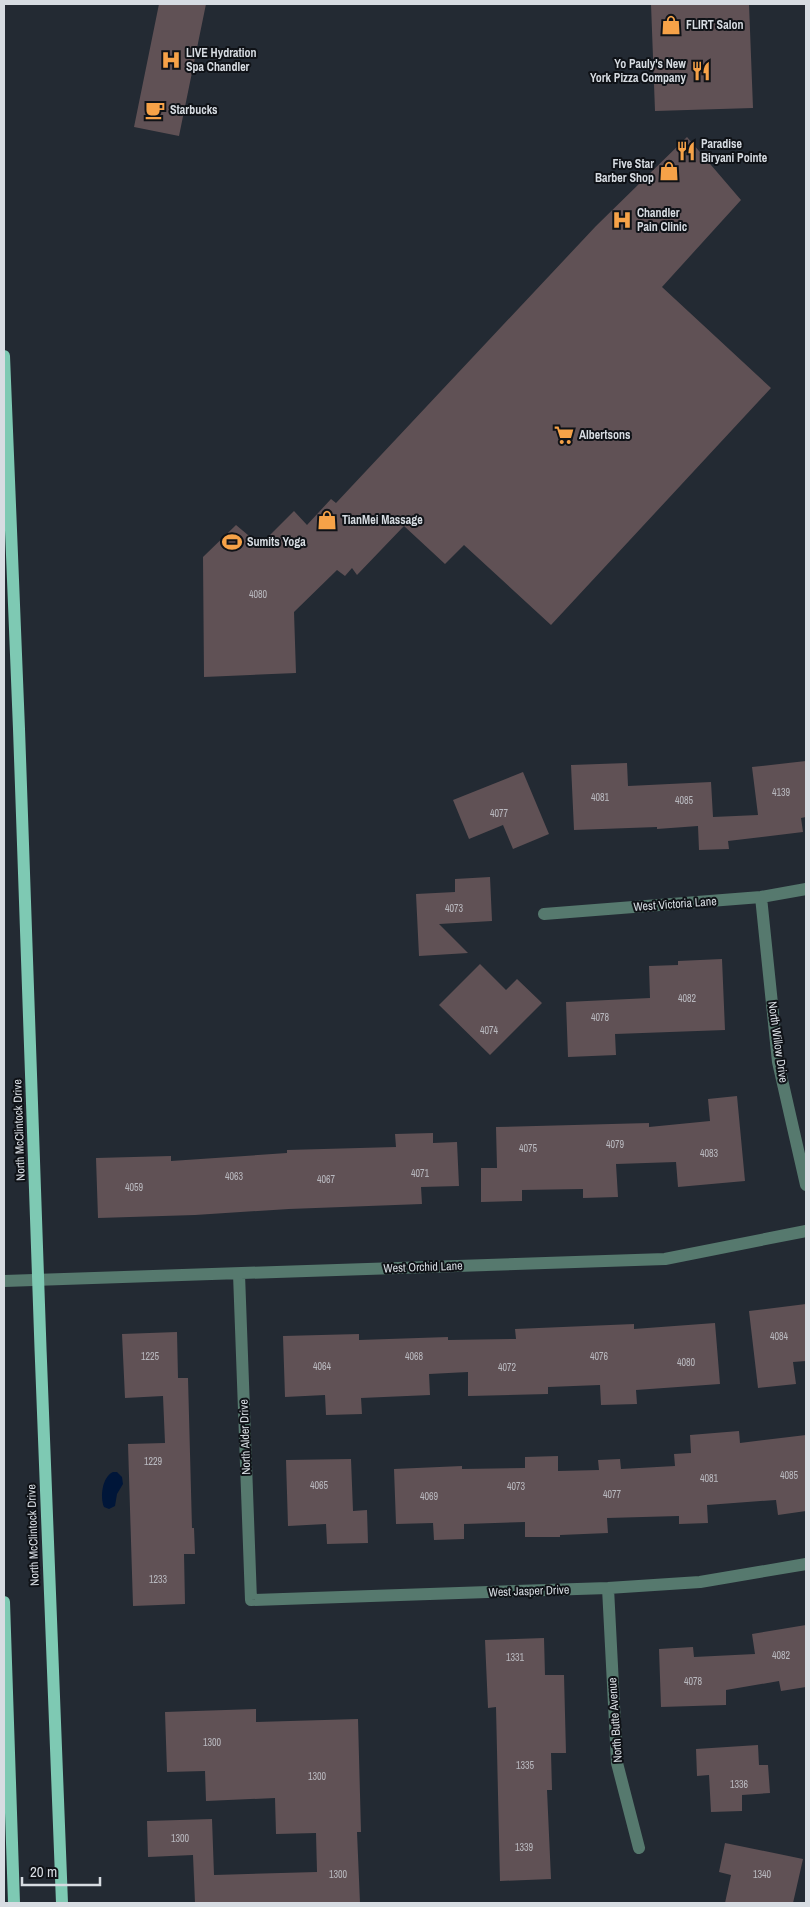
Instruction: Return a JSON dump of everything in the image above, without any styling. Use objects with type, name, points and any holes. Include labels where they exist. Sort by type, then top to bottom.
[{"type":"main road","name":"North McClintock Drive","points":[[4,356],[5,456],[18,685],[43,1454],[62,1903]]},
{"type":"main road","points":[[4,1602],[14,1903]]},
{"type":"street","name":"West Victoria Lane","points":[[544,914],[761,897],[806,889]]},
{"type":"street","name":"North Willow Drive","points":[[761,897],[778,1062],[806,1185]]},
{"type":"street","name":"West Orchid Lane","points":[[8,1281],[665,1259],[806,1231]]},
{"type":"street","name":"North Alder Drive","points":[[239,1274],[251,1600]]},
{"type":"street","name":"West Jasper Drive","points":[[251,1600],[608,1588],[700,1582],[806,1564]]},
{"type":"street","name":"North Butte Avenue","points":[[608,1588],[617,1763],[639,1848]]},
{"type":"water","points":[[113,1472],[117,1472],[122,1477],[123,1484],[117,1494],[115,1506],[109,1509],[104,1507],[102,1493],[106,1478]]},
{"type":"building","points":[[159,4],[206,4],[179,136],[134,127]]},
{"type":"building","points":[[651,4],[749,4],[753,108],[655,111]]},
{"type":"building","name":"Albertsons","points":[[687,137],[741,200],[662,287],[771,388],[551,625],[464,545],[445,564],[404,526],[357,575],[352,568],[345,576],[337,570],[294,612],[296,673],[204,677],[203,557],[236,525],[260,545],[294,511],[307,525],[331,499],[336,503],[596,226]]},
{"type":"building","points":[[806,761],[806,817],[801,818],[803,832],[728,841],[729,849],[699,850],[698,826],[657,829],[657,827],[574,830],[571,765],[627,763],[628,786],[711,782],[713,817],[758,815],[752,767]]},
{"type":"building","points":[[523,772],[549,834],[513,849],[503,825],[469,839],[453,800]]},
{"type":"building","points":[[490,877],[492,921],[439,924],[468,953],[419,956],[416,894],[455,892],[455,879]]},
{"type":"building","points":[[722,959],[725,1030],[615,1034],[616,1055],[568,1057],[566,1002],[650,998],[649,966],[678,965],[678,961]]},
{"type":"building","points":[[480,964],[506,990],[517,979],[542,1003],[490,1055],[439,1005]]},
{"type":"building","points":[[737,1096],[745,1181],[678,1187],[676,1162],[616,1164],[618,1197],[583,1198],[583,1189],[522,1190],[522,1201],[481,1202],[481,1168],[497,1168],[496,1127],[649,1123],[649,1127],[710,1121],[708,1099]]},
{"type":"building","points":[[433,1133],[433,1143],[457,1142],[459,1186],[421,1187],[422,1204],[98,1218],[96,1158],[171,1156],[171,1161],[287,1153],[287,1150],[396,1147],[395,1134]]},
{"type":"building","points":[[806,1304],[806,1361],[793,1362],[796,1384],[758,1388],[749,1311]]},
{"type":"building","points":[[715,1323],[720,1384],[636,1390],[637,1404],[601,1405],[600,1385],[548,1387],[548,1394],[468,1396],[468,1372],[429,1374],[430,1395],[361,1398],[362,1414],[326,1415],[325,1395],[285,1397],[283,1336],[359,1334],[359,1340],[448,1337],[448,1340],[516,1339],[515,1329],[634,1324],[634,1329]]},
{"type":"building","points":[[177,1332],[178,1378],[188,1378],[192,1528],[194,1528],[195,1554],[184,1554],[185,1604],[133,1606],[128,1444],[165,1443],[163,1396],[125,1398],[122,1334]]},
{"type":"building","points":[[739,1431],[740,1443],[806,1435],[806,1511],[778,1515],[776,1500],[707,1505],[708,1523],[679,1524],[679,1516],[607,1518],[608,1533],[560,1535],[560,1537],[525,1537],[525,1522],[464,1524],[464,1539],[434,1540],[433,1523],[396,1524],[394,1469],[462,1466],[462,1469],[525,1468],[525,1457],[558,1456],[558,1471],[599,1470],[598,1460],[620,1459],[621,1469],[675,1466],[674,1454],[691,1453],[690,1435]]},
{"type":"building","points":[[351,1459],[353,1511],[367,1510],[368,1543],[327,1544],[326,1524],[288,1526],[286,1460]]},
{"type":"building","points":[[806,1625],[806,1687],[781,1691],[779,1681],[726,1690],[726,1705],[661,1707],[659,1649],[693,1647],[694,1657],[755,1654],[752,1634]]},
{"type":"building","points":[[544,1638],[545,1675],[564,1675],[566,1753],[551,1753],[552,1790],[547,1790],[551,1879],[500,1881],[496,1707],[488,1708],[485,1640]]},
{"type":"building","points":[[256,1709],[256,1722],[358,1719],[361,1832],[357,1832],[360,1903],[195,1903],[193,1855],[148,1857],[147,1821],[212,1819],[214,1875],[317,1872],[316,1833],[276,1834],[275,1798],[206,1801],[205,1771],[167,1772],[165,1712]]},
{"type":"building","points":[[758,1745],[759,1765],[768,1765],[770,1793],[742,1795],[742,1811],[711,1812],[709,1775],[697,1776],[696,1749]]},
{"type":"building","points":[[725,1843],[803,1859],[793,1903],[725,1903],[731,1875],[719,1872]]},
{"type":"place","name":"FLIRT Salon","points":[[671,25]]},
{"type":"place","name":"LIVE Hydration Spa Chandler","points":[[171,60]]},
{"type":"place","name":"Yo Pauly's New York Pizza Company","points":[[701,71]]},
{"type":"place","name":"Starbucks","points":[[155,110]]},
{"type":"place","name":"Paradise Biryani Pointe","points":[[686,151]]},
{"type":"place","name":"Five Star Barber Shop","points":[[669,171]]},
{"type":"place","name":"Chandler Pain Clinic","points":[[622,220]]},
{"type":"place","name":"Albertsons","points":[[564,435]]},
{"type":"place","name":"TianMei Massage","points":[[327,520]]},
{"type":"place","name":"Sumits Yoga","points":[[232,542]]}]
